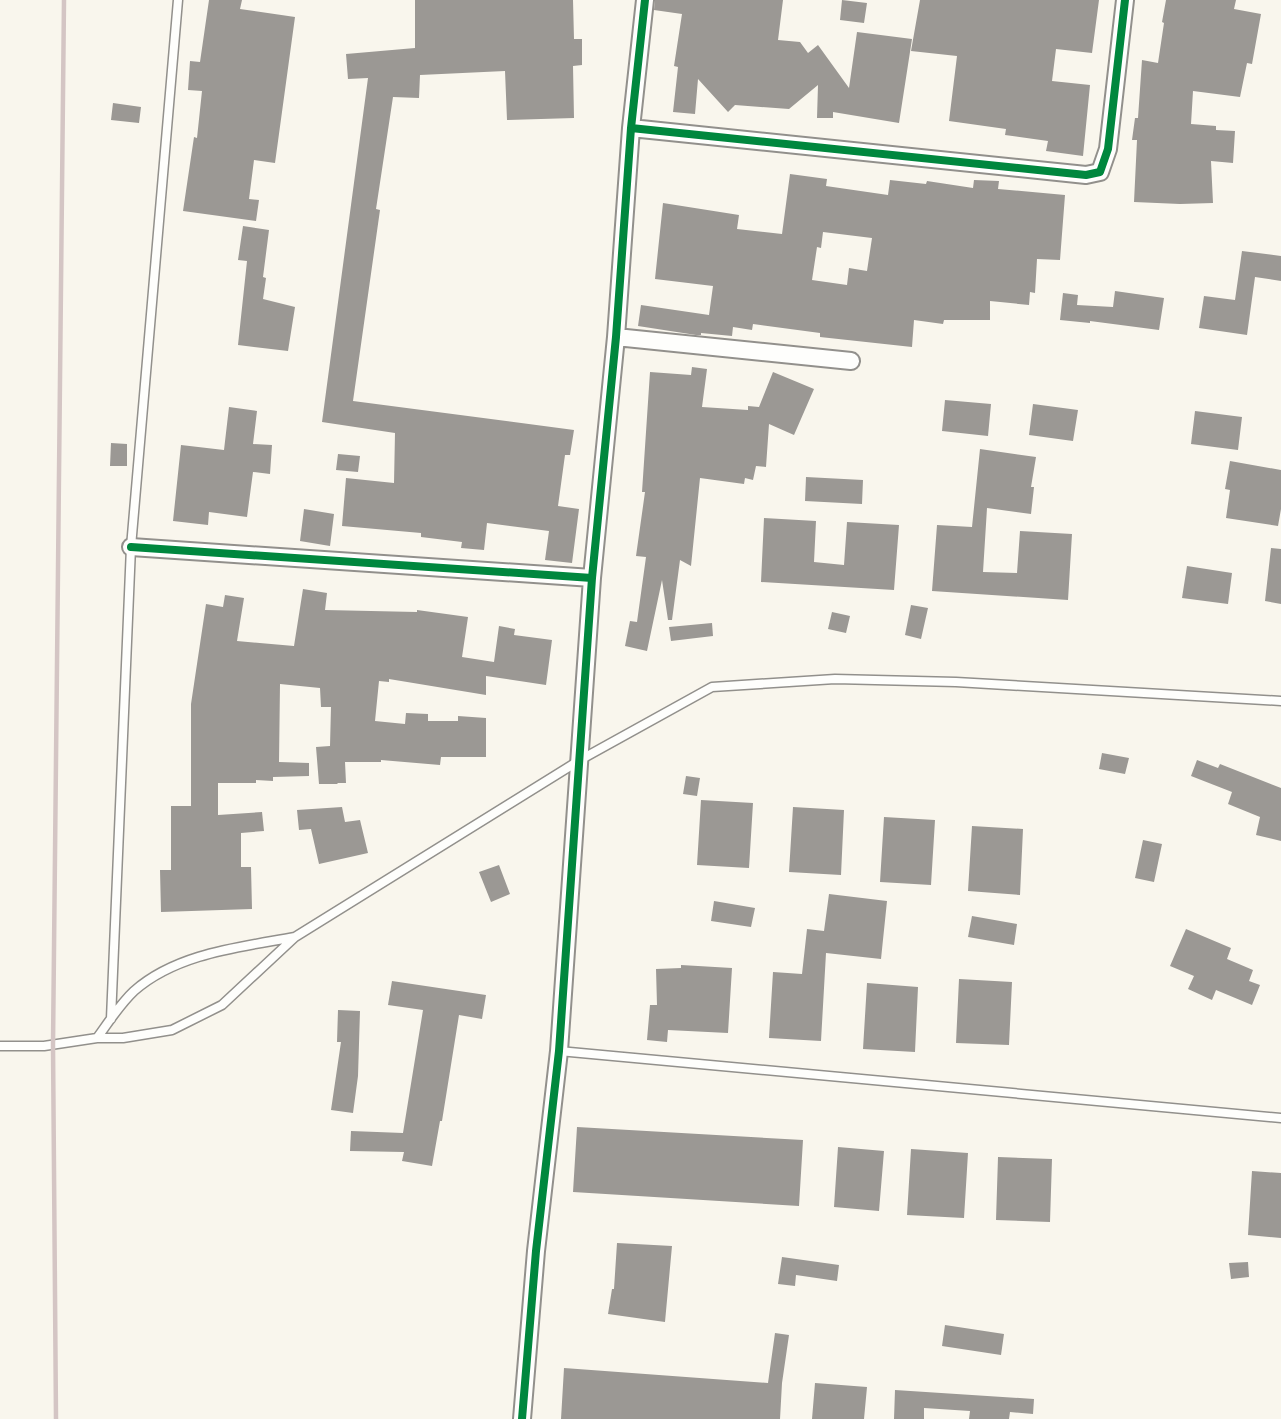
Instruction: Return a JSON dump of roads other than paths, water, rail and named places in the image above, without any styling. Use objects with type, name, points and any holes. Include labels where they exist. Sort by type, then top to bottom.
[{"type":"street","points":[[522,1419],[536,1251],[559,1051],[592,578],[616,338],[632,128],[645,0]]},
{"type":"street","points":[[632,128],[1086,175],[1100,172],[1108,149],[1125,0]]},
{"type":"street","points":[[616,338],[851,361]]},
{"type":"street","points":[[130,547],[592,578]]},
{"type":"lane","points":[[111,1019],[130,547],[178,0]]},
{"type":"lane","points":[[0,1046],[44,1046],[97,1038],[123,1038],[172,1030],[222,1005],[295,937],[580,760],[712,687],[835,679],[956,682],[1281,701]]},
{"type":"lane","points":[[97,1038],[134,991],[165,970],[217,951],[295,937]]},
{"type":"lane","points":[[559,1051],[1281,1118]]},
{"type":"railway","points":[[56,1419],[53,1045],[64,0]]}]
